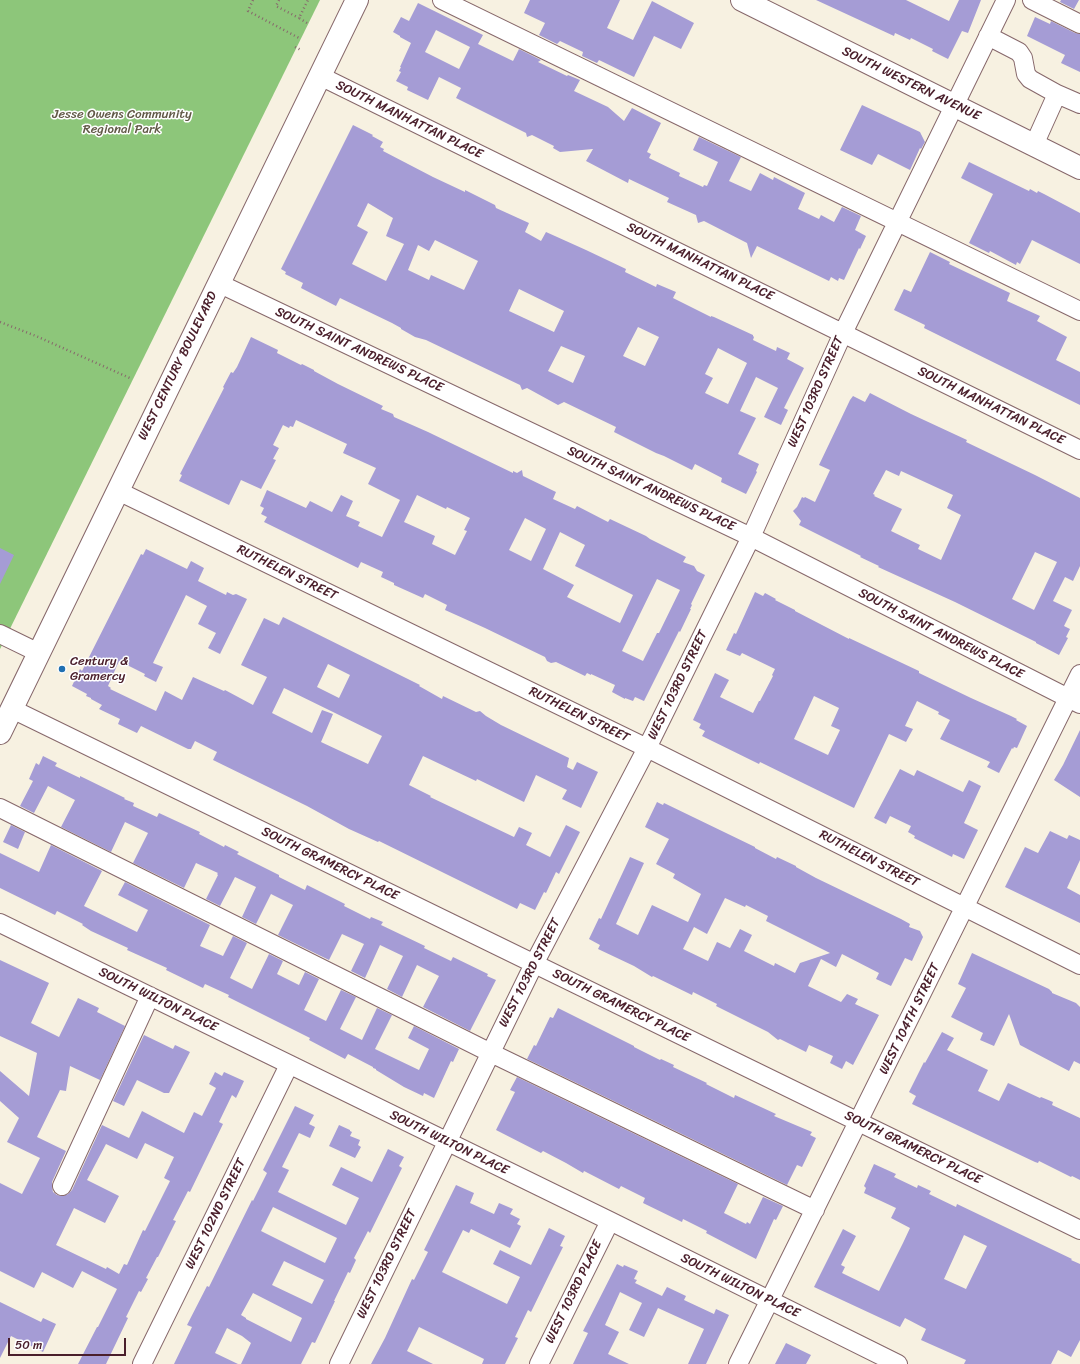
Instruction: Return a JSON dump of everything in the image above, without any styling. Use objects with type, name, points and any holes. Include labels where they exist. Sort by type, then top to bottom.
[{"type":"main road","name":"WEST CENTURY BOULEVARD","points":[[0,733],[357,0]]},
{"type":"main road","name":"SOUTH WESTERN AVENUE","points":[[742,0],[1080,168]]},
{"type":"street","points":[[442,0],[1080,311]]},
{"type":"street","name":"WEST 103RD STREET","points":[[339,1364],[534,964],[647,748],[751,537],[843,333],[1006,0]]},
{"type":"street","points":[[1032,0],[1080,24]]},
{"type":"street","points":[[988,36],[1019,52],[1023,58],[1026,74],[1030,80],[1080,104]]},
{"type":"street","name":"SOUTH MANHATTAN PLACE","points":[[320,76],[1080,450]]},
{"type":"street","points":[[1034,145],[1057,94]]},
{"type":"street","name":"SOUTH SAINT ANDREWS PLACE","points":[[218,283],[751,537],[1074,701]]},
{"type":"street","name":"RUTHELEN STREET","points":[[118,492],[647,748],[965,908],[1080,964]]},
{"type":"street","points":[[0,634],[39,653]]},
{"type":"street","name":"WEST 104TH STREET","points":[[738,1364],[965,908],[1074,701],[1080,674]]},
{"type":"street","name":"SOUTH GRAMERCY PLACE","points":[[12,709],[1080,1230]]},
{"type":"street","points":[[0,808],[491,1053],[815,1210]]},
{"type":"street","name":"SOUTH WILTON PLACE","points":[[0,923],[610,1221],[898,1364]]},
{"type":"street","points":[[62,1186],[150,996]]},
{"type":"street","name":"WEST 102ND STREET","points":[[142,1364],[289,1065]]},
{"type":"street","name":"WEST 103RD PLACE","points":[[539,1364],[610,1221]]},
{"type":"path","points":[[253,0],[248,12],[299,38]]},
{"type":"path","points":[[279,0],[276,6],[307,23]]},
{"type":"path","points":[[299,18],[308,0]]},
{"type":"path","points":[[295,47],[301,50]]},
{"type":"path","points":[[0,322],[36,336],[132,379]]},
{"type":"green space","name":"Jesse Owens Community Regional Park","points":[[0,0],[320,0],[0,649]]},
{"type":"building","points":[[530,0],[620,0],[607,28],[633,40],[652,1],[694,23],[681,49],[654,36],[634,77],[599,60],[597,63],[582,56],[583,52],[560,41],[557,44],[539,35],[545,23],[524,13]]},
{"type":"building","points":[[816,0],[906,0],[949,21],[959,0],[981,0],[968,33],[962,31],[948,59],[932,51],[933,49],[911,38],[910,40],[895,33],[894,36]]},
{"type":"building","points":[[1061,0],[1079,0],[1074,9],[1060,2]]},
{"type":"building","points":[[418,3],[483,35],[478,44],[513,61],[519,49],[541,60],[538,62],[567,76],[568,75],[580,80],[574,91],[608,107],[624,121],[632,108],[661,123],[647,152],[651,154],[649,158],[680,173],[679,176],[703,187],[704,185],[707,186],[718,162],[693,150],[699,137],[741,157],[729,181],[751,191],[760,173],[773,180],[774,177],[805,193],[798,209],[819,219],[821,215],[834,222],[842,207],[861,216],[855,230],[866,236],[844,280],[839,278],[838,281],[831,277],[829,281],[757,246],[751,258],[747,243],[704,221],[698,223],[696,215],[667,202],[669,198],[629,179],[628,183],[586,161],[593,149],[560,152],[553,148],[554,146],[532,135],[527,137],[526,133],[456,98],[461,88],[439,77],[428,100],[407,90],[408,87],[396,81],[401,72],[399,71],[400,67],[411,43],[393,32],[401,17],[409,21]],"holes":[[[436,30],[470,47],[459,69],[425,52]]]},
{"type":"building","points":[[1035,17],[1050,24],[1051,21],[1080,34],[1080,72],[1061,63],[1065,55],[1027,36]]},
{"type":"building","points":[[862,105],[920,132],[925,142],[921,149],[920,148],[910,170],[878,154],[872,165],[840,150]]},
{"type":"building","points":[[353,125],[383,142],[380,147],[384,149],[383,151],[433,177],[465,192],[465,190],[495,205],[496,208],[529,223],[525,232],[541,241],[546,232],[626,269],[625,272],[656,287],[657,284],[676,292],[673,298],[711,317],[753,335],[753,340],[776,351],[777,347],[790,353],[787,359],[804,368],[784,408],[788,410],[781,425],[764,417],[778,388],[756,377],[740,411],[756,418],[738,454],[759,464],[756,471],[757,472],[746,494],[721,482],[722,478],[695,464],[692,470],[614,432],[616,427],[564,402],[558,405],[527,388],[522,390],[520,385],[426,340],[415,337],[392,323],[340,298],[336,306],[301,288],[303,283],[285,274],[286,272],[281,269]],"holes":[[[368,203],[393,218],[386,236],[404,244],[386,281],[352,264],[368,232],[357,226]],[[435,240],[478,261],[464,290],[431,275],[429,280],[408,270],[418,245],[429,251]],[[519,289],[564,311],[554,332],[509,311]],[[638,327],[659,337],[645,366],[623,356]],[[561,346],[585,356],[573,383],[548,371]],[[718,348],[747,363],[728,404],[705,393],[713,378],[705,374]]]},
{"type":"building","points":[[969,162],[1029,191],[1030,189],[1037,193],[1038,191],[1080,213],[1080,264],[1032,240],[1020,264],[1017,262],[1016,265],[990,251],[989,253],[969,243],[993,194],[961,178]]},
{"type":"building","points":[[930,252],[950,262],[949,264],[1010,293],[1007,301],[1040,316],[1037,321],[1067,337],[1056,360],[1080,372],[1080,405],[924,328],[925,325],[894,310],[904,289],[911,292]]},
{"type":"building","points":[[251,337],[278,350],[277,353],[314,370],[338,384],[383,406],[381,409],[393,414],[394,417],[513,473],[513,471],[517,473],[522,470],[523,476],[556,492],[553,499],[575,509],[577,506],[608,522],[610,519],[686,557],[683,562],[694,566],[697,571],[705,575],[680,632],[679,631],[644,701],[635,697],[633,701],[625,699],[612,692],[615,685],[591,674],[587,673],[585,676],[556,662],[551,663],[547,661],[545,657],[445,610],[447,605],[425,594],[423,598],[394,585],[394,583],[381,577],[383,572],[361,562],[358,568],[264,522],[267,517],[261,514],[264,508],[260,506],[267,490],[306,508],[310,501],[332,512],[341,495],[353,501],[346,516],[360,522],[358,526],[382,537],[400,500],[368,484],[376,468],[343,453],[347,444],[296,420],[293,427],[290,426],[289,428],[283,425],[273,445],[279,448],[273,459],[276,460],[261,489],[241,480],[229,505],[179,481],[182,475],[180,474],[224,388],[223,387],[231,372],[233,373]],"holes":[[[417,495],[446,509],[447,507],[470,518],[464,530],[467,531],[455,555],[432,544],[435,536],[404,522]],[[525,518],[546,529],[531,561],[509,550]],[[560,532],[585,545],[575,566],[633,595],[620,623],[567,597],[574,585],[543,569]],[[657,579],[680,590],[659,633],[657,633],[643,661],[622,651]]]},
{"type":"building","points":[[870,393],[967,440],[966,442],[1080,498],[1080,566],[1073,581],[1065,577],[1053,601],[1072,610],[1064,626],[1070,629],[1066,637],[1068,638],[1059,655],[955,602],[878,567],[879,566],[860,557],[861,556],[799,525],[801,521],[793,511],[797,507],[802,497],[815,502],[830,470],[819,465],[850,400],[853,396],[865,402]],"holes":[[[886,470],[899,476],[901,471],[953,495],[947,508],[961,515],[941,560],[918,549],[920,545],[891,531],[902,509],[874,496],[875,495],[873,494]],[[1035,552],[1057,562],[1034,610],[1012,599]]]},
{"type":"building","points":[[0,548],[14,555],[0,584]]},
{"type":"building","points":[[146,549],[187,569],[191,561],[204,568],[198,581],[226,595],[227,592],[247,599],[220,654],[208,648],[216,633],[198,624],[207,606],[186,595],[153,663],[163,667],[156,682],[144,676],[145,674],[119,661],[108,686],[111,688],[110,689],[156,711],[165,691],[182,700],[193,677],[224,691],[225,690],[253,705],[267,677],[241,665],[264,618],[279,625],[283,617],[420,685],[419,686],[442,699],[443,696],[476,712],[480,711],[501,725],[569,758],[567,767],[573,770],[577,762],[598,772],[581,808],[562,799],[567,790],[536,775],[524,802],[477,779],[476,781],[423,756],[409,785],[431,796],[430,797],[514,837],[519,827],[532,833],[526,845],[550,857],[566,825],[580,832],[559,874],[556,872],[546,893],[544,892],[535,910],[520,903],[517,909],[379,841],[378,842],[349,829],[307,806],[213,760],[217,752],[195,741],[191,749],[188,749],[141,726],[137,733],[118,724],[120,719],[99,709],[102,705],[86,696],[87,694],[72,686],[80,669],[82,671],[141,554],[143,555]],"holes":[[[328,664],[350,675],[339,698],[317,687]],[[284,688],[382,736],[368,764],[321,742],[333,714],[322,710],[312,733],[272,713]]]},
{"type":"building","points":[[755,592],[763,596],[765,593],[795,611],[849,639],[919,671],[919,673],[1011,716],[1027,726],[1017,748],[1012,748],[999,773],[987,767],[990,762],[940,739],[950,720],[938,714],[939,712],[917,701],[905,726],[913,729],[906,742],[889,734],[854,808],[760,762],[759,764],[702,736],[705,731],[699,728],[701,724],[693,720],[715,673],[729,680],[720,697],[753,713],[773,676],[772,675],[775,669],[742,653],[740,656],[726,650],[734,633],[736,634]],"holes":[[[814,696],[839,708],[831,726],[840,730],[828,755],[794,739]]]},
{"type":"building","points":[[1080,730],[1080,797],[1054,780]]},
{"type":"building","points":[[43,756],[57,763],[55,766],[80,778],[80,776],[134,803],[133,806],[157,817],[159,813],[200,832],[199,834],[224,847],[225,845],[239,852],[237,854],[305,890],[307,885],[345,904],[344,906],[370,919],[371,917],[383,922],[381,925],[425,946],[424,948],[451,961],[453,957],[488,974],[487,976],[496,980],[470,1031],[423,1007],[439,976],[417,965],[402,997],[387,989],[403,956],[380,945],[365,978],[351,971],[364,944],[342,934],[329,960],[278,935],[293,905],[271,894],[256,924],[242,917],[256,887],[235,877],[220,906],[206,899],[218,873],[196,863],[184,888],[133,863],[148,833],[125,822],[111,852],[61,827],[75,800],[48,786],[34,813],[20,806],[33,781],[29,779],[36,763],[39,765]]},
{"type":"building","points":[[900,769],[914,776],[917,770],[963,792],[969,780],[981,786],[964,823],[978,830],[964,859],[953,854],[952,857],[914,838],[915,836],[908,832],[911,826],[890,816],[886,824],[874,818]]},
{"type":"building","points":[[657,802],[663,805],[664,803],[755,847],[776,859],[777,857],[796,866],[816,878],[901,919],[910,924],[909,927],[920,931],[923,937],[912,961],[905,958],[891,986],[876,979],[879,973],[842,954],[836,967],[821,959],[808,986],[841,1002],[847,994],[858,999],[855,1004],[879,1015],[853,1065],[846,1061],[842,1069],[830,1063],[833,1056],[809,1045],[806,1052],[780,1039],[778,1040],[768,1032],[716,1006],[717,1004],[693,992],[692,995],[653,976],[652,977],[634,966],[598,949],[600,945],[589,939],[599,918],[601,919],[630,857],[644,863],[616,924],[638,935],[652,905],[688,922],[701,894],[673,878],[675,874],[656,864],[669,839],[645,827]],"holes":[[[725,898],[745,907],[746,905],[768,916],[766,921],[830,953],[800,963],[795,973],[775,963],[774,966],[744,951],[752,935],[740,929],[730,948],[717,942],[708,961],[683,949],[694,927],[707,934]]]},
{"type":"building","points":[[11,825],[25,832],[18,849],[3,842]]},
{"type":"building","points":[[1050,831],[1067,839],[1069,835],[1080,840],[1080,860],[1067,888],[1080,895],[1080,923],[1005,887],[1025,847],[1038,853]]},
{"type":"building","points":[[51,845],[102,871],[84,906],[137,932],[148,910],[118,895],[125,882],[210,925],[200,946],[223,956],[233,936],[247,943],[230,978],[252,989],[269,954],[283,961],[277,974],[299,985],[305,972],[319,979],[304,1010],[326,1021],[341,990],[356,997],[340,1029],[362,1040],[377,1008],[392,1015],[375,1049],[419,1070],[429,1049],[408,1038],[414,1026],[459,1049],[453,1062],[451,1061],[434,1098],[424,1093],[423,1096],[404,1087],[373,1067],[348,1054],[345,1059],[309,1040],[310,1038],[228,997],[229,995],[205,984],[203,988],[166,970],[167,968],[127,950],[128,948],[91,931],[82,925],[83,924],[57,911],[55,915],[0,888],[0,853],[39,872]]},
{"type":"building","points":[[972,953],[1049,989],[1052,993],[1076,1003],[1080,1007],[1080,1064],[1074,1061],[1069,1071],[1020,1045],[1009,1014],[994,1046],[980,1040],[983,1033],[951,1017],[966,988],[958,984]]},
{"type":"building","points":[[0,960],[49,983],[31,1023],[59,1037],[78,998],[99,1008],[97,1012],[125,1026],[100,1080],[70,1066],[66,1091],[60,1090],[37,1137],[66,1151],[52,1182],[53,1192],[57,1195],[63,1196],[72,1190],[102,1125],[129,1138],[142,1111],[184,1133],[194,1112],[202,1116],[216,1088],[209,1084],[215,1072],[222,1076],[224,1072],[244,1081],[236,1098],[232,1095],[219,1122],[223,1124],[190,1192],[188,1191],[173,1220],[176,1221],[146,1278],[148,1279],[141,1292],[139,1291],[126,1317],[128,1318],[106,1364],[78,1364],[117,1289],[82,1271],[73,1288],[42,1272],[34,1288],[0,1271],[0,1183],[22,1194],[40,1158],[7,1142],[19,1118],[0,1101],[0,1071],[29,1096],[37,1053],[0,1036]],"holes":[[[145,1143],[174,1157],[164,1178],[170,1181],[145,1231],[143,1230],[127,1265],[124,1264],[119,1274],[107,1267],[106,1269],[56,1245],[74,1208],[105,1223],[119,1196],[87,1180],[106,1144],[137,1159]]]},
{"type":"building","points":[[558,1008],[660,1060],[661,1059],[674,1065],[673,1067],[734,1098],[735,1095],[776,1114],[774,1116],[812,1132],[810,1135],[816,1138],[802,1167],[797,1165],[787,1185],[527,1059],[534,1045],[536,1046],[550,1017],[553,1018]]},
{"type":"building","points":[[942,1032],[954,1038],[947,1050],[988,1070],[978,1091],[999,1101],[1008,1083],[1040,1098],[1041,1097],[1053,1102],[1052,1105],[1080,1118],[1080,1180],[1039,1161],[1038,1163],[1035,1162],[912,1104],[916,1096],[909,1092],[924,1062],[925,1063]]},
{"type":"building","points":[[144,1035],[173,1049],[175,1045],[190,1052],[169,1093],[164,1093],[137,1080],[124,1106],[113,1101]]},
{"type":"building","points":[[517,1077],[738,1184],[724,1213],[746,1224],[747,1222],[750,1224],[763,1197],[783,1206],[776,1220],[774,1219],[756,1259],[706,1233],[707,1231],[683,1219],[682,1222],[643,1203],[645,1198],[621,1186],[619,1189],[584,1171],[583,1173],[543,1151],[541,1153],[496,1130],[515,1092],[510,1090]]},
{"type":"building","points":[[295,1106],[314,1115],[309,1124],[315,1127],[310,1138],[299,1133],[282,1167],[289,1170],[278,1192],[346,1225],[359,1198],[332,1185],[341,1167],[372,1182],[388,1149],[404,1157],[399,1166],[402,1168],[370,1233],[368,1231],[354,1258],[356,1260],[350,1273],[348,1272],[315,1343],[312,1342],[301,1364],[241,1364],[251,1343],[227,1328],[215,1353],[238,1364],[174,1364],[192,1327],[187,1325],[207,1286],[209,1287],[267,1173],[263,1170]],"holes":[[[273,1207],[337,1238],[325,1263],[261,1231]],[[284,1261],[324,1280],[312,1304],[272,1285]],[[253,1293],[302,1318],[291,1342],[241,1315]]]},
{"type":"building","points":[[339,1125],[352,1132],[350,1136],[360,1140],[358,1145],[361,1147],[355,1158],[329,1146]]},
{"type":"building","points":[[874,1164],[896,1174],[894,1177],[917,1188],[918,1185],[931,1191],[929,1194],[956,1207],[957,1204],[1080,1264],[1080,1340],[1071,1357],[1058,1350],[1051,1364],[964,1364],[966,1360],[921,1340],[926,1329],[905,1318],[900,1327],[814,1287],[843,1229],[856,1236],[841,1265],[845,1267],[842,1273],[879,1291],[903,1243],[910,1228],[891,1218],[896,1208],[864,1193],[866,1188],[864,1186]],"holes":[[[964,1235],[987,1246],[966,1289],[944,1279]]]},
{"type":"building","points":[[456,1185],[474,1193],[470,1203],[494,1214],[499,1203],[513,1209],[510,1214],[520,1219],[517,1224],[521,1226],[510,1248],[471,1229],[469,1233],[463,1230],[442,1272],[507,1304],[520,1277],[493,1264],[500,1250],[531,1265],[549,1228],[565,1236],[560,1246],[563,1247],[531,1312],[528,1310],[515,1337],[518,1338],[505,1364],[482,1364],[484,1359],[419,1327],[407,1351],[433,1364],[371,1364],[385,1338],[412,1279],[414,1280],[428,1252],[424,1250]]},
{"type":"building","points":[[617,1264],[623,1267],[624,1265],[638,1271],[634,1279],[637,1280],[635,1283],[662,1296],[667,1287],[686,1296],[684,1300],[714,1314],[716,1309],[729,1315],[706,1364],[688,1364],[704,1329],[658,1308],[644,1337],[629,1330],[642,1303],[620,1292],[605,1325],[619,1332],[608,1354],[629,1364],[573,1364],[588,1333],[583,1331]]},
{"type":"building","points":[[0,1302],[41,1322],[43,1318],[56,1324],[43,1352],[11,1336],[0,1358]]},
{"type":"building","points":[[786,1343],[811,1355],[806,1364],[775,1364]]},
{"type":"place","name":"Century & Gramercy","points":[[62,669]]}]
